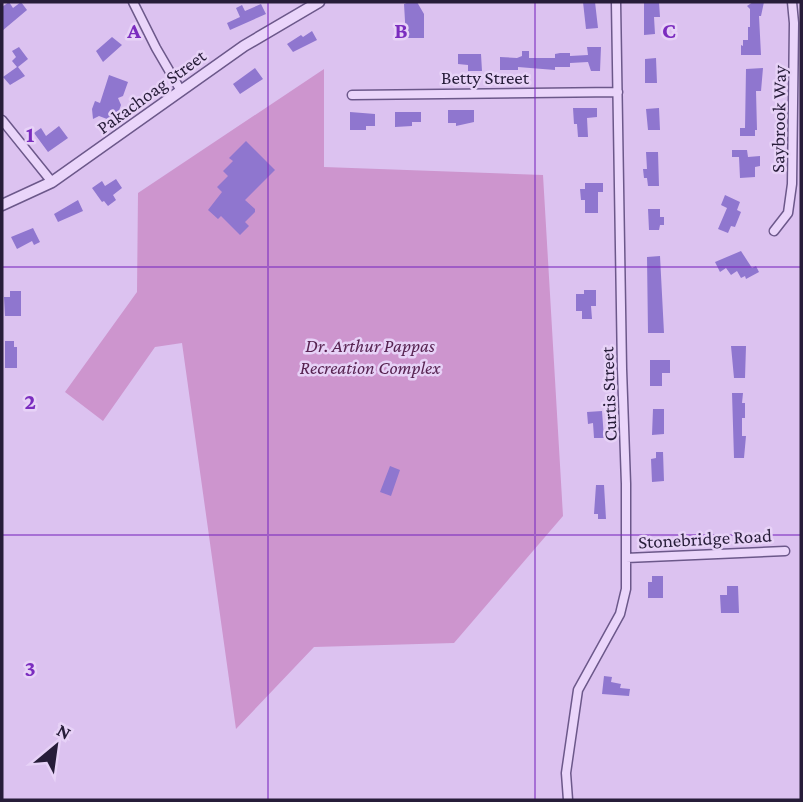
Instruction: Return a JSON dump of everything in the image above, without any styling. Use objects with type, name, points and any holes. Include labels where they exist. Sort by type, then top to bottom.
[{"type":"street","points":[[133,2],[181,91]]},
{"type":"street","name":"Pakachoag Street","points":[[2,205],[52,182],[244,46],[318,2]]},
{"type":"street","name":"Curtis Street","points":[[568,800],[566,773],[578,690],[623,604],[626,558],[616,2]]},
{"type":"street","name":"Saybrook Way","points":[[774,231],[788,213],[792,184],[792,2]]},
{"type":"street","name":"Betty Street","points":[[352,95],[618,92]]},
{"type":"street","points":[[2,120],[52,182]]},
{"type":"street","name":"Stonebridge Road","points":[[626,558],[785,551]]},
{"type":"green space","name":"Dr. Arthur Pappas Recreation Complex","points":[[324,69],[324,167],[543,175],[563,516],[454,643],[314,647],[236,729],[182,343],[155,347],[103,421],[65,392],[137,292],[138,193]]},
{"type":"building","points":[[9,2],[13,8],[21,2],[27,10],[2,31],[2,7]]},
{"type":"building","points":[[417,2],[424,14],[424,38],[406,38],[404,4]]},
{"type":"building","points":[[583,2],[595,2],[598,28],[586,29]]},
{"type":"building","points":[[644,2],[659,2],[660,17],[654,17],[655,34],[644,35]]},
{"type":"building","points":[[753,2],[764,2],[759,16],[761,55],[741,55],[741,45],[743,46],[743,40],[748,40],[750,27],[750,9],[747,6]]},
{"type":"building","points":[[261,4],[266,14],[230,30],[227,23],[240,17],[236,8],[242,5],[245,11]]},
{"type":"building","points":[[312,31],[317,40],[293,52],[287,44]]},
{"type":"building","points":[[112,37],[122,45],[103,62],[96,51]]},
{"type":"building","points":[[19,47],[28,59],[18,67],[25,76],[10,85],[3,77],[17,67],[12,61],[16,57],[12,51]]},
{"type":"building","points":[[587,47],[601,47],[600,71],[591,71],[588,62],[570,63],[570,67],[555,67],[555,70],[518,67],[518,70],[500,70],[500,57],[517,58],[522,56],[522,51],[529,51],[529,58],[555,58],[555,54],[560,53],[570,53],[570,56],[588,55]]},
{"type":"building","points":[[458,54],[481,54],[482,71],[468,71],[468,65],[458,64]]},
{"type":"building","points":[[656,58],[657,83],[645,83],[645,59]]},
{"type":"building","points":[[255,68],[263,79],[240,94],[233,84]]},
{"type":"building","points":[[763,68],[761,91],[756,91],[755,136],[740,136],[740,128],[745,128],[746,69]]},
{"type":"building","points":[[109,75],[128,82],[123,96],[118,98],[121,105],[115,122],[99,116],[93,119],[92,109],[95,101],[100,103]]},
{"type":"building","points":[[573,108],[597,108],[597,117],[587,118],[588,137],[578,137]]},
{"type":"building","points":[[659,108],[660,130],[648,130],[646,109]]},
{"type":"building","points":[[448,110],[474,110],[474,122],[456,126],[456,123],[448,123]]},
{"type":"building","points":[[350,112],[375,114],[375,126],[366,126],[366,130],[350,130]]},
{"type":"building","points":[[395,112],[421,112],[421,122],[412,122],[412,126],[395,127]]},
{"type":"building","points":[[59,126],[68,138],[48,152],[34,133],[41,128],[46,136]]},
{"type":"building","points":[[246,141],[275,170],[245,200],[255,212],[245,222],[249,226],[240,235],[221,216],[218,219],[208,210],[222,192],[217,187],[228,176],[223,171],[233,161],[229,158]]},
{"type":"building","points":[[732,150],[747,150],[748,157],[760,156],[760,166],[755,167],[755,177],[740,178],[739,157],[732,157]]},
{"type":"building","points":[[646,152],[658,152],[659,186],[648,186],[647,178],[644,178],[643,169],[647,169]]},
{"type":"building","points":[[116,179],[122,188],[113,195],[116,200],[108,206],[92,188],[102,181],[105,186]]},
{"type":"building","points":[[585,183],[603,183],[603,192],[598,192],[598,213],[585,213],[585,200],[581,200],[580,189],[585,189]]},
{"type":"building","points":[[725,195],[740,202],[737,210],[741,212],[735,227],[731,226],[728,233],[718,229],[727,208],[721,205]]},
{"type":"building","points":[[78,200],[83,211],[58,222],[54,214]]},
{"type":"building","points":[[648,209],[660,209],[664,225],[660,225],[659,230],[649,230]]},
{"type":"building","points":[[33,228],[40,242],[34,245],[32,241],[17,249],[11,237]]},
{"type":"building","points":[[741,251],[752,268],[756,266],[759,272],[746,279],[745,276],[741,278],[737,271],[731,275],[726,268],[720,272],[715,262]]},
{"type":"building","points":[[660,256],[664,333],[648,333],[647,257]]},
{"type":"building","points":[[584,290],[596,290],[596,306],[591,306],[592,319],[582,319],[582,311],[576,311],[576,294],[584,294]]},
{"type":"building","points":[[10,291],[21,291],[21,316],[5,316],[4,297],[10,297]]},
{"type":"building","points":[[5,341],[14,341],[14,347],[17,347],[17,368],[5,368]]},
{"type":"building","points":[[731,346],[746,346],[745,378],[734,378]]},
{"type":"building","points":[[650,360],[670,360],[670,373],[662,373],[662,386],[650,386]]},
{"type":"building","points":[[732,393],[743,393],[742,403],[745,403],[745,418],[742,418],[742,436],[746,436],[744,458],[734,458]]},
{"type":"building","points":[[653,409],[664,409],[664,434],[652,435]]},
{"type":"building","points":[[602,411],[604,438],[594,438],[593,423],[588,424],[587,412]]},
{"type":"building","points":[[656,452],[663,452],[664,481],[652,482],[651,459],[656,458]]},
{"type":"building","points":[[390,466],[400,470],[391,496],[380,492]]},
{"type":"building","points":[[596,485],[604,485],[606,519],[598,519],[598,514],[594,514]]},
{"type":"building","points":[[652,576],[663,576],[663,598],[648,598],[648,582],[652,582]]},
{"type":"building","points":[[727,586],[738,586],[739,613],[721,613],[720,595],[727,595]]},
{"type":"building","points":[[604,676],[612,677],[611,682],[621,684],[620,688],[630,689],[629,696],[602,694]]}]
